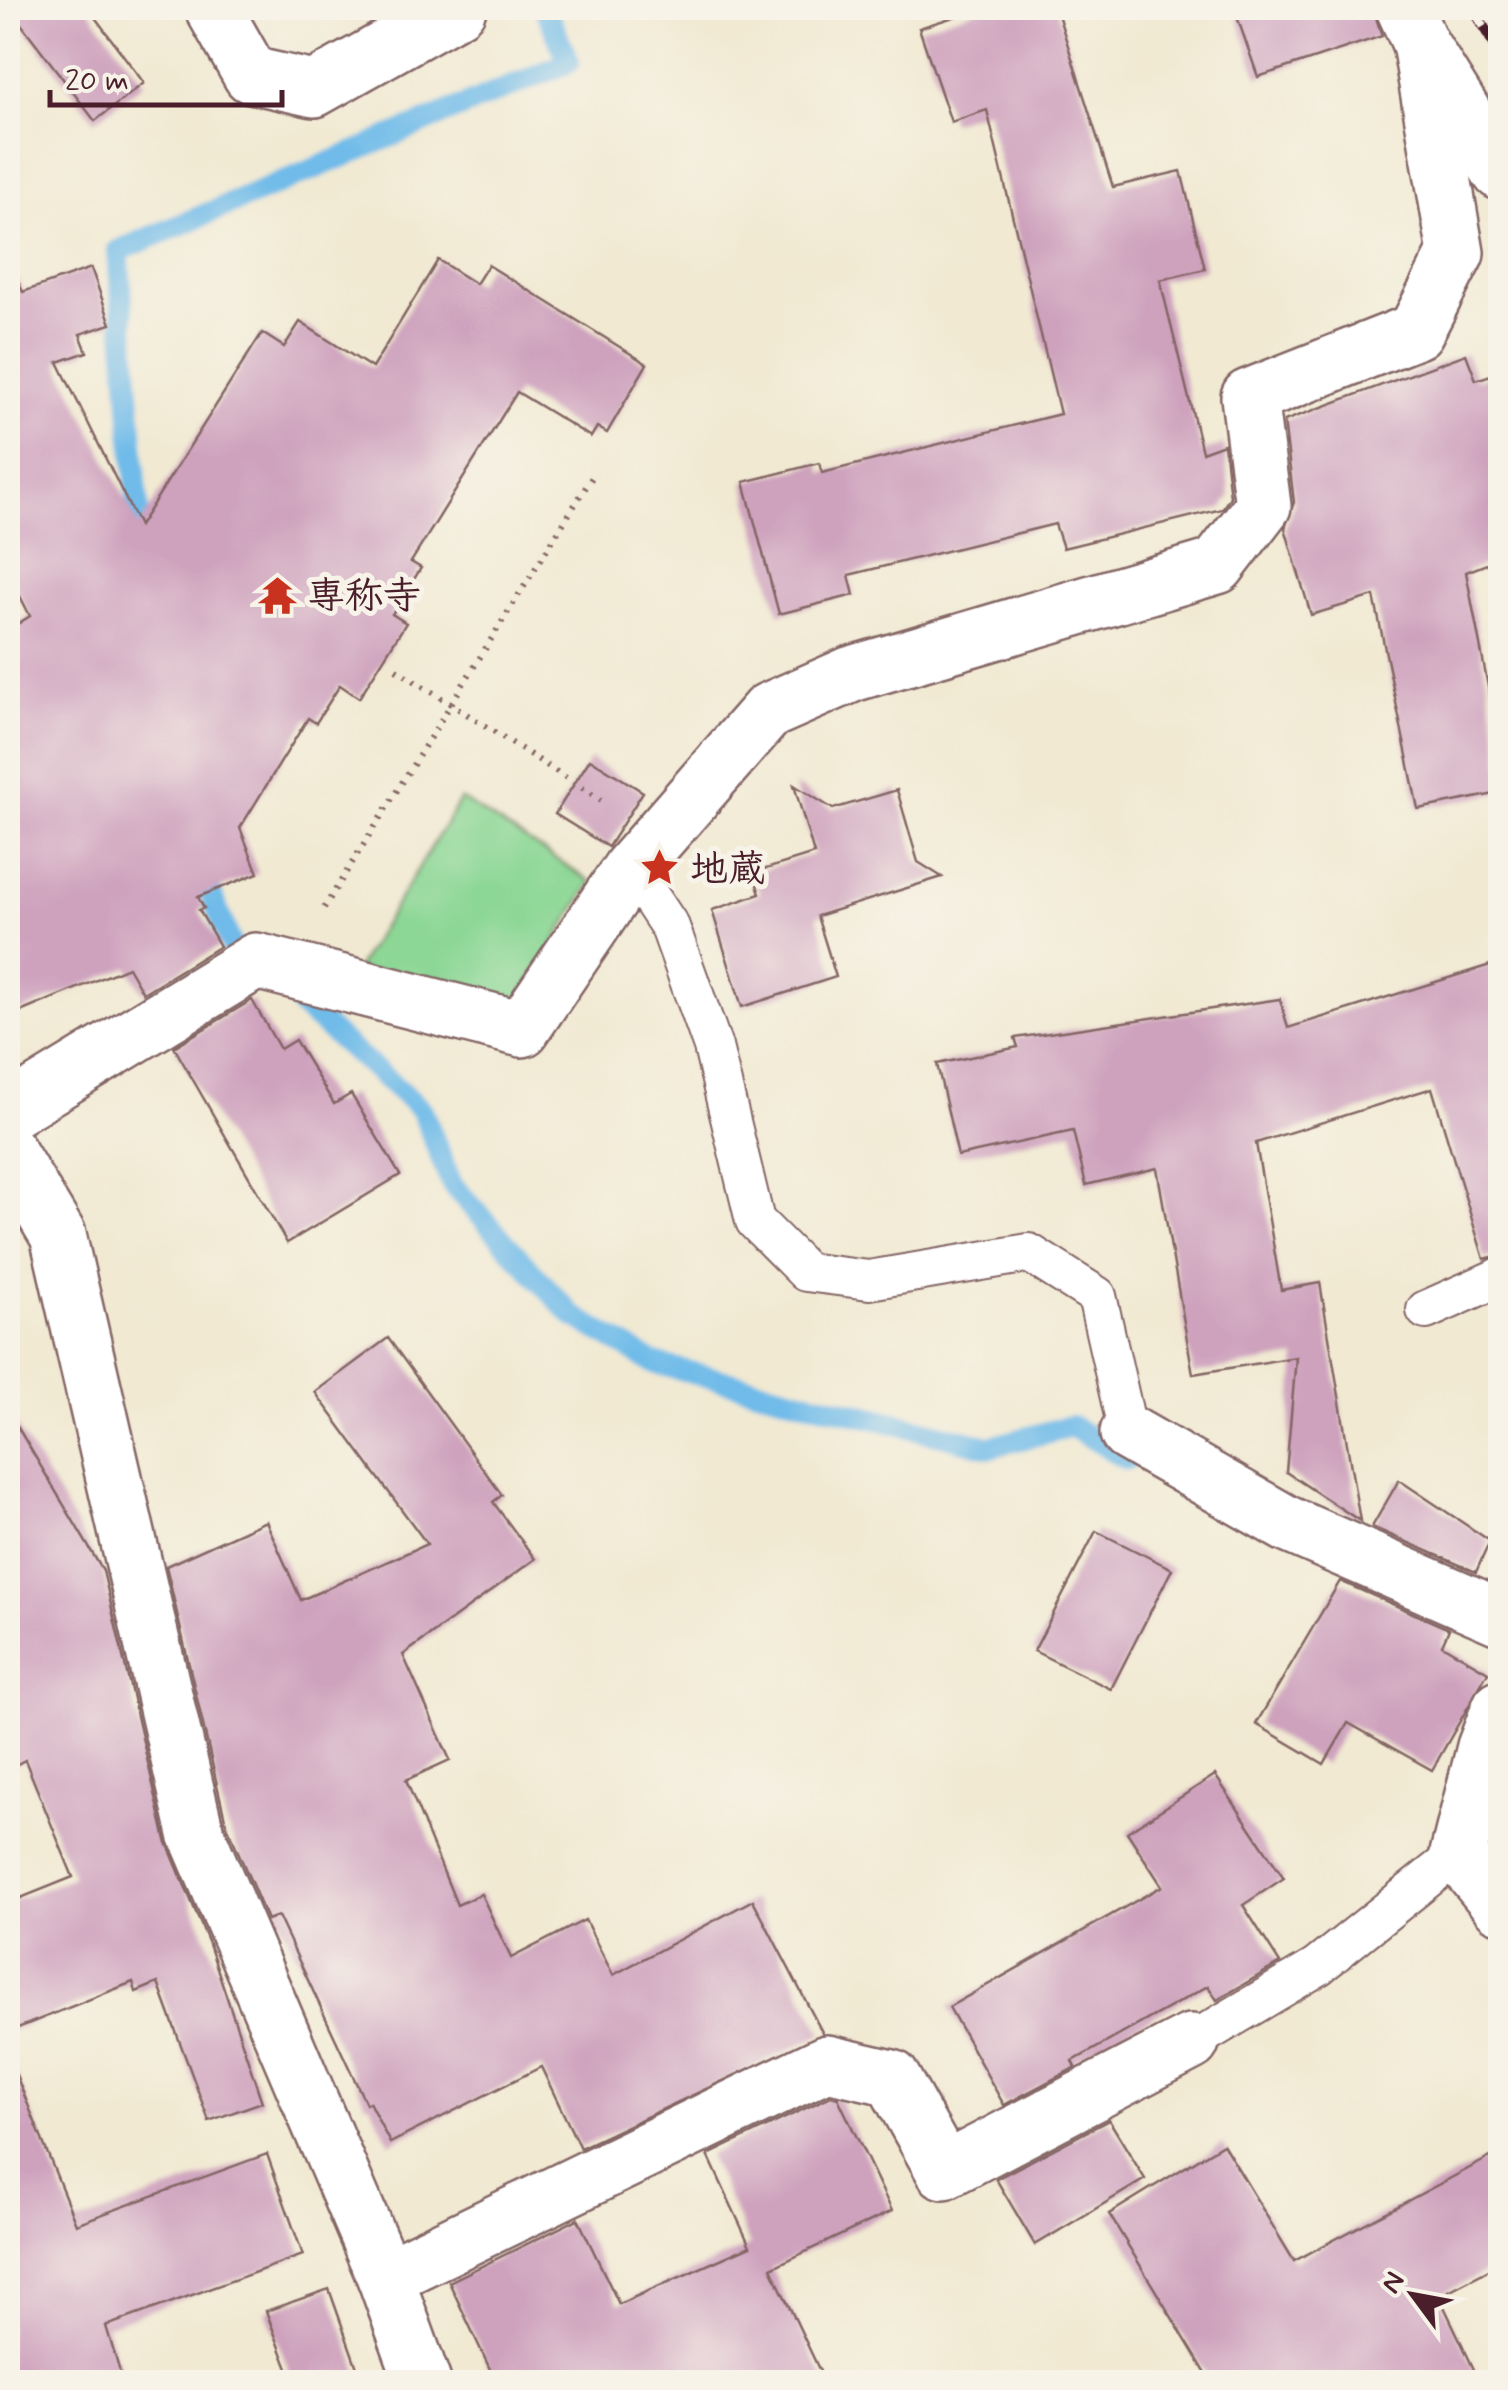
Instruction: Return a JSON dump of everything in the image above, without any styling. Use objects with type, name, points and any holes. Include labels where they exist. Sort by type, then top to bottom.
[{"type":"street","points":[[214,8],[251,75],[314,89],[458,8]]},
{"type":"street","points":[[1412,25],[1500,172]]},
{"type":"street","points":[[8,1112],[256,961],[522,1029],[645,852],[768,710],[852,674],[1217,566],[1263,506],[1249,397],[1416,331],[1456,253],[1412,25]]},
{"type":"street","points":[[8,1152],[58,1235],[196,1833],[385,2277],[423,2382]]},
{"type":"street","points":[[1128,1433],[1288,1524],[1500,1618]]},
{"type":"street","points":[[1500,1708],[1485,1748],[1458,1854],[1500,1905]]},
{"type":"street","points":[[385,2277],[827,2063],[892,2078],[944,2172],[1191,2042]]},
{"type":"lane","points":[[645,852],[713,1047],[755,1221],[806,1272],[869,1280],[1030,1253],[1098,1296],[1128,1433]]},
{"type":"lane","points":[[1426,1310],[1500,1276]]},
{"type":"lane","points":[[1191,2042],[1317,1967],[1458,1854]]},
{"type":"path","points":[[286,968],[594,474]]},
{"type":"path","points":[[396,669],[451,705],[645,852]]},
{"type":"green space","points":[[461,799],[592,882],[513,1008],[356,969]]},
{"type":"building","points":[[9,8],[88,8],[144,83],[95,121]]},
{"type":"building","points":[[982,8],[1056,8],[1113,187],[1181,171],[1205,269],[1160,280],[1202,452],[1224,444],[1230,497],[1222,509],[1063,548],[1055,524],[849,575],[854,595],[779,614],[744,482],[819,463],[822,473],[1060,414],[987,110],[951,122],[919,28]]},
{"type":"building","points":[[1234,8],[1373,8],[1382,36],[1258,77]]},
{"type":"building","points":[[8,260],[23,292],[91,268],[111,324],[80,334],[87,352],[58,362],[139,526],[262,333],[284,347],[300,322],[372,368],[438,260],[476,284],[488,265],[647,364],[607,433],[597,427],[591,437],[517,392],[411,562],[421,568],[392,614],[406,623],[359,698],[340,685],[316,723],[308,718],[240,828],[258,873],[198,897],[204,908],[199,910],[220,946],[143,993],[128,967],[8,1017],[8,630],[30,616],[8,572]]},
{"type":"building","points":[[1466,354],[1476,380],[1500,372],[1500,559],[1466,572],[1500,749],[1500,793],[1418,809],[1374,596],[1311,615],[1285,528],[1294,502],[1284,421]]},
{"type":"building","points":[[590,759],[643,792],[608,847],[555,814]]},
{"type":"building","points":[[794,785],[833,809],[897,790],[918,862],[942,877],[817,916],[836,977],[742,1007],[712,910],[760,894],[753,873],[814,854]]},
{"type":"building","points":[[1500,962],[1500,1255],[1484,1259],[1432,1088],[1256,1143],[1281,1290],[1320,1283],[1360,1521],[1286,1472],[1296,1357],[1193,1374],[1157,1168],[1086,1185],[1073,1131],[958,1156],[937,1064],[1018,1047],[1015,1038],[1280,999],[1288,1028]]},
{"type":"building","points":[[252,1000],[280,1049],[295,1040],[334,1104],[351,1094],[400,1175],[287,1243],[174,1047]]},
{"type":"building","points":[[388,1338],[502,1495],[493,1502],[535,1559],[403,1655],[450,1760],[406,1780],[457,1905],[481,1894],[511,1958],[585,1920],[613,1975],[753,1900],[823,2034],[580,2148],[541,2067],[390,2143],[369,2102],[366,2104],[278,1916],[267,1920],[226,1823],[166,1566],[266,1521],[301,1600],[427,1544],[315,1392]]},
{"type":"building","points":[[8,1411],[103,1571],[166,1840],[209,1944],[262,2102],[209,2121],[158,1983],[136,1992],[133,1982],[8,2032],[8,1903],[73,1877],[25,1760],[8,1769]]},
{"type":"building","points":[[1399,1480],[1490,1541],[1476,1572],[1372,1527]]},
{"type":"building","points":[[1096,1531],[1172,1569],[1111,1689],[1034,1651]]},
{"type":"building","points":[[1340,1581],[1449,1629],[1442,1645],[1488,1672],[1432,1770],[1348,1723],[1324,1764],[1256,1724]]},
{"type":"building","points":[[1215,1775],[1284,1878],[1243,1905],[1280,1963],[1217,2000],[1208,1986],[1073,2061],[1076,2067],[1004,2105],[949,2007],[1162,1886],[1127,1832]]},
{"type":"building","points":[[10,2060],[76,2224],[267,2154],[303,2255],[106,2326],[123,2382],[8,2382]]},
{"type":"building","points":[[831,2096],[838,2098],[892,2211],[771,2268],[825,2382],[496,2382],[449,2282],[578,2219],[619,2304],[750,2246],[708,2155]]},
{"type":"building","points":[[1109,2120],[1145,2179],[1035,2245],[996,2179]]},
{"type":"building","points":[[1223,2144],[1294,2261],[1500,2152],[1500,2264],[1439,2296],[1480,2382],[1211,2382],[1109,2214]]},
{"type":"building","points":[[329,2289],[362,2382],[293,2382],[266,2311]]},
{"type":"waterway","points":[[141,547],[118,251],[569,62],[545,8]]},
{"type":"waterway","points":[[200,866],[233,949]]},
{"type":"waterway","points":[[302,1007],[422,1110],[452,1185],[572,1315],[653,1363],[990,1447],[1071,1426],[1127,1459]]},
{"type":"railway","points":[[1472,8],[1500,53]]},
{"type":"place","name":"専称寺","points":[[277,595]]},
{"type":"place","name":"地蔵","points":[[660,868]]}]
